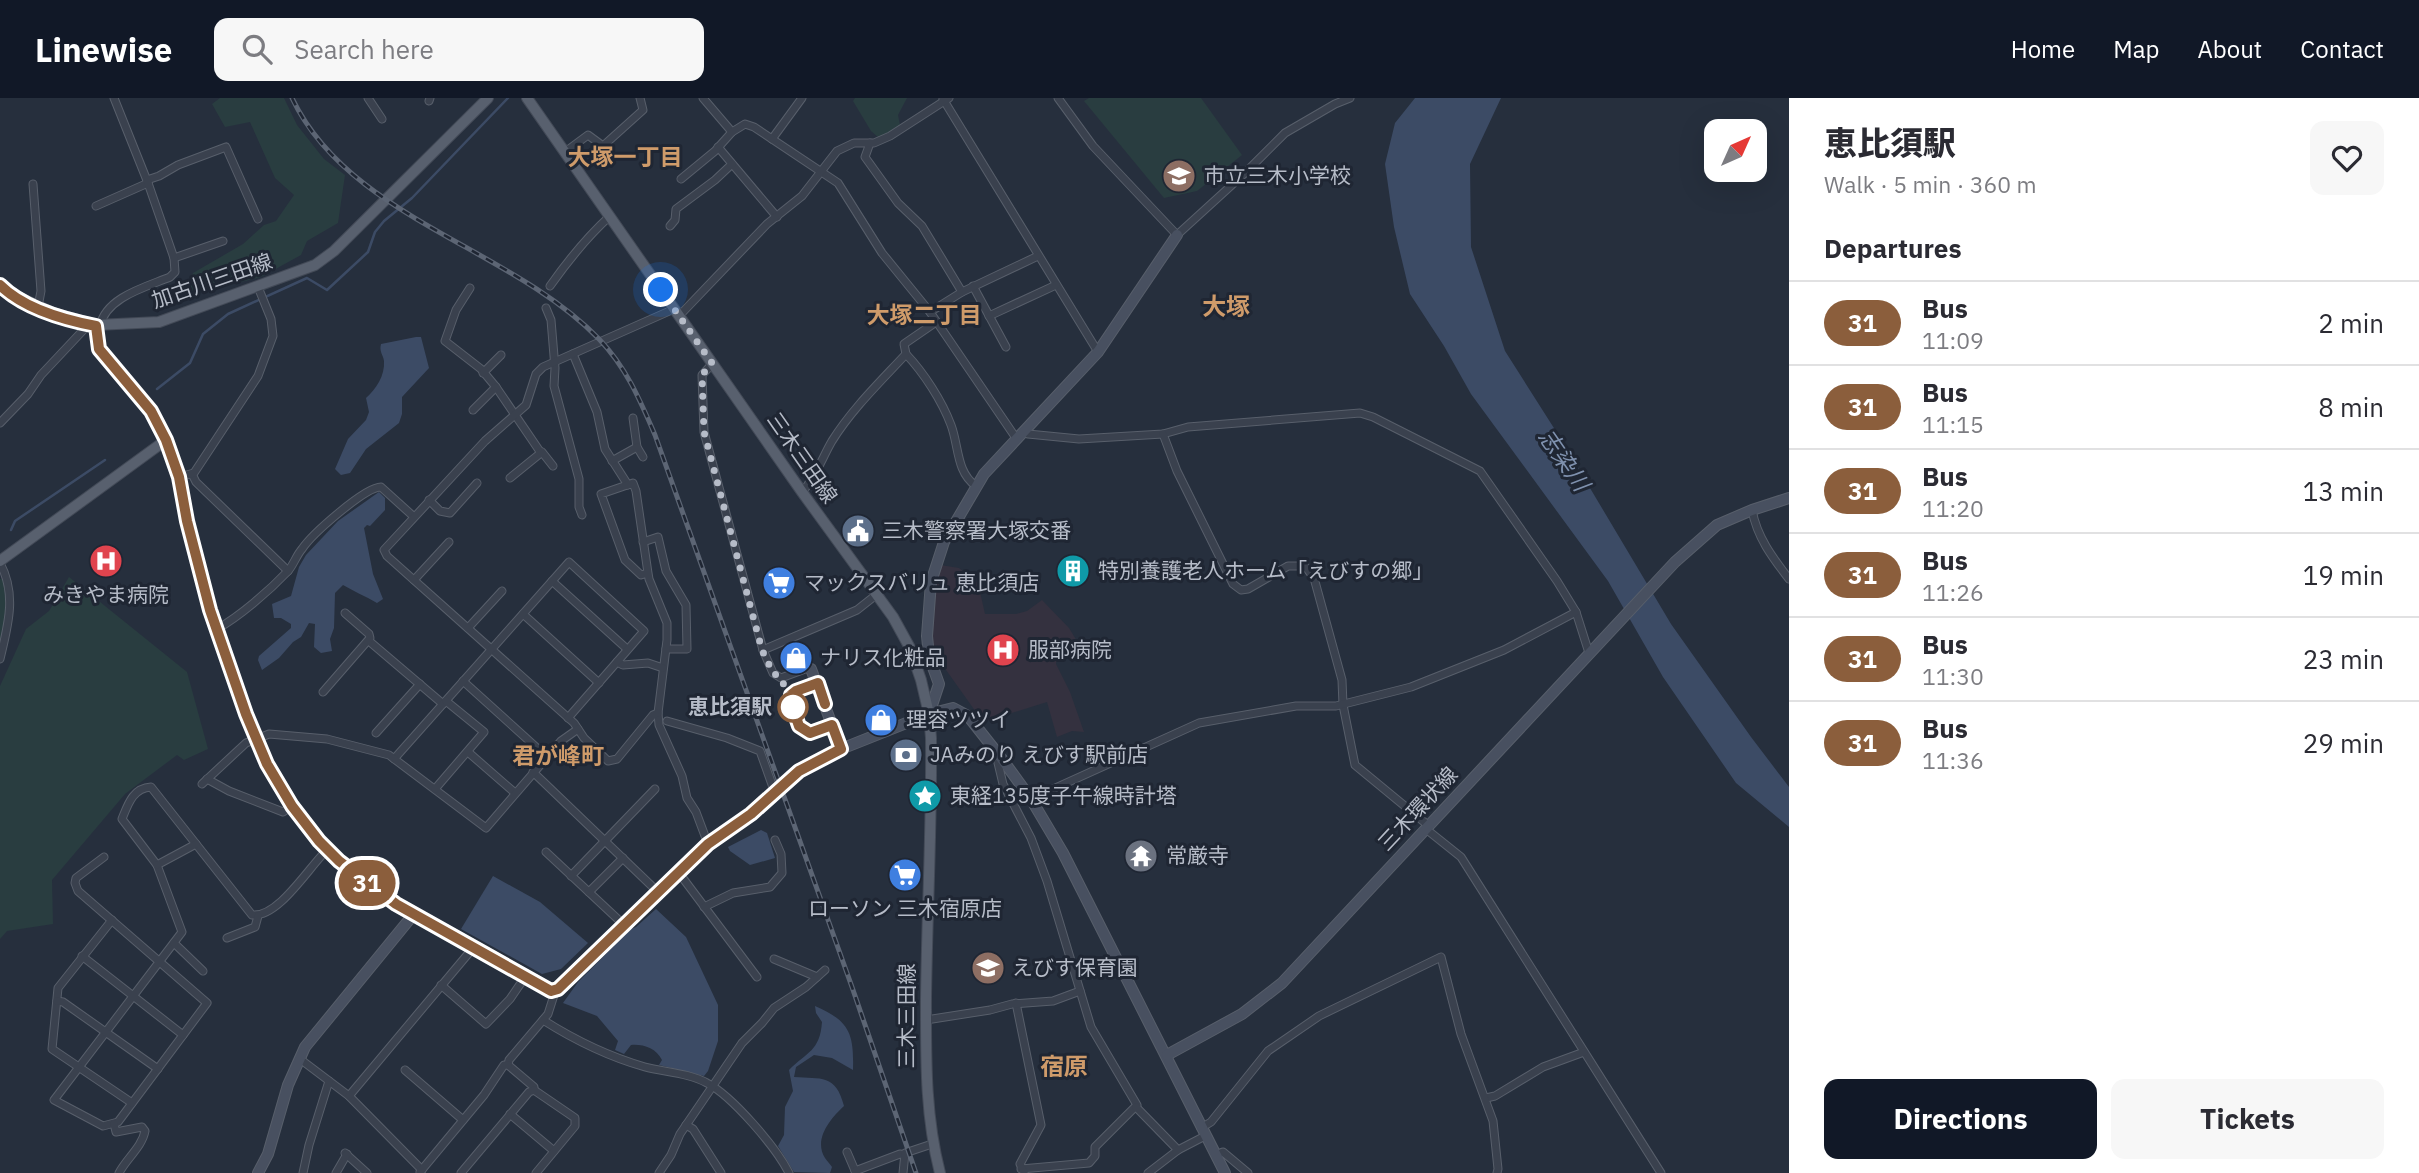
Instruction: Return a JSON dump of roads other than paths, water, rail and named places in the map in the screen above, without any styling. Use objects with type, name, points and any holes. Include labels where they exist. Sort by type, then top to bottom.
[{"type":"main road","name":"加古川三田線","points":[[95,325],[159,322],[315,265],[334,251],[488,98]]},
{"type":"main road","name":"三木三田線","points":[[527,98],[802,492],[893,617],[910,648],[929,713],[931,801],[927,921],[927,1101],[932,1144],[940,1173]]},
{"type":"main road","points":[[0,562],[166,440],[151,411],[99,349],[95,325]]},
{"type":"street","points":[[0,423],[29,394],[41,375],[95,325],[117,300],[170,277],[175,272],[174,258],[114,98]]},
{"type":"street","points":[[368,98],[382,119]]},
{"type":"street","points":[[565,152],[588,135],[603,146],[643,110],[640,98]]},
{"type":"street","points":[[704,98],[732,132]]},
{"type":"street","points":[[772,139],[802,98]]},
{"type":"street","points":[[1058,98],[1093,146],[1177,235]]},
{"type":"street","points":[[929,713],[939,684],[929,656],[927,636],[931,582],[944,542],[976,486],[1020,434],[1098,352],[1177,235],[1285,133],[1333,101],[1350,98]]},
{"type":"street","points":[[657,713],[617,759],[608,761],[568,718],[387,556],[384,550],[485,441],[526,405],[536,374],[542,367],[676,312],[777,216],[802,196],[837,151],[854,143],[870,143],[890,136],[945,99],[1098,352]]},
{"type":"street","points":[[681,178],[732,132],[745,124],[754,127],[838,183],[882,253],[1020,434]]},
{"type":"street","points":[[870,143],[865,157],[898,203],[922,226],[962,292]]},
{"type":"street","points":[[96,206],[177,165],[226,147],[258,219]]},
{"type":"street","points":[[718,147],[777,216]]},
{"type":"street","points":[[670,226],[675,220],[676,209],[733,164]]},
{"type":"street","points":[[33,184],[41,291],[38,307]]},
{"type":"street","points":[[550,286],[586,243],[591,233],[610,216]]},
{"type":"street","points":[[174,258],[223,242]]},
{"type":"street","points":[[929,312],[973,286],[1038,256]]},
{"type":"street","points":[[989,316],[1056,285]]},
{"type":"street","points":[[973,286],[1006,348]]},
{"type":"street","points":[[179,477],[192,474],[258,376],[273,336],[271,319],[258,287]]},
{"type":"street","points":[[470,288],[456,310],[445,341],[484,373],[553,466]]},
{"type":"street","points":[[3,289],[38,307],[95,325]]},
{"type":"street","points":[[546,308],[551,320],[554,386],[579,479],[579,507],[582,515]]},
{"type":"street","points":[[936,322],[904,344],[906,354],[942,405],[952,427],[964,475],[976,486]]},
{"type":"street","points":[[573,354],[597,412],[605,449],[628,485]]},
{"type":"street","points":[[802,492],[851,414],[906,354]]},
{"type":"street","points":[[484,373],[501,355]]},
{"type":"street","points":[[712,363],[702,375],[704,432],[762,650],[773,673],[781,678],[811,669],[841,749]]},
{"type":"street","points":[[473,410],[496,387]]},
{"type":"street","points":[[1020,434],[1079,439],[1163,434],[1188,426],[1255,420],[1360,413],[1374,417],[1480,471],[1576,612],[1589,653]]},
{"type":"street","points":[[633,418],[637,447],[643,457]]},
{"type":"street","points":[[1163,434],[1177,471],[1233,584],[1241,590],[1248,589],[1288,566],[1305,566],[1314,578],[1342,680],[1342,705],[1355,765],[1461,857],[1661,1173]]},
{"type":"street","points":[[166,440],[179,477],[187,521],[217,629],[256,739],[267,764],[292,806],[328,849],[357,876],[412,915],[555,992]]},
{"type":"street","points":[[612,461],[637,447]]},
{"type":"street","points":[[510,478],[541,453]]},
{"type":"street","points":[[192,474],[196,482],[288,571]]},
{"type":"street","points":[[429,500],[440,511],[450,513],[477,483]]},
{"type":"street","points":[[648,573],[641,575],[625,560],[601,494],[633,483],[636,491],[648,573],[667,623],[657,713],[659,725],[682,776],[687,799],[696,812],[708,844]]},
{"type":"street","points":[[217,629],[229,622],[288,571],[301,549],[333,516],[377,486],[413,516]]},
{"type":"street","name":"三木環状線","points":[[1167,1055],[1242,1014],[1282,984],[1602,638],[1665,572],[1717,525],[1789,498]]},
{"type":"street","points":[[1752,510],[1754,523],[1764,545],[1789,579]]},
{"type":"street","points":[[643,542],[658,537],[666,571],[686,604],[687,649],[666,649]]},
{"type":"street","points":[[414,580],[449,542]]},
{"type":"street","points":[[0,562],[8,577],[11,598],[10,617],[0,659]]},
{"type":"street","points":[[394,759],[569,562],[644,631],[568,718]]},
{"type":"street","points":[[552,581],[627,649]]},
{"type":"street","points":[[468,628],[502,591]]},
{"type":"street","points":[[762,650],[857,610],[876,595]]},
{"type":"street","points":[[1031,799],[1199,723],[1296,706],[1342,705],[1410,687],[1504,650],[1576,612]]},
{"type":"street","points":[[323,692],[369,641],[369,634],[345,613]]},
{"type":"street","points":[[523,614],[599,683]]},
{"type":"street","points":[[369,641],[484,732],[435,789]]},
{"type":"street","points":[[617,662],[623,665],[648,663],[663,668]]},
{"type":"street","points":[[463,681],[547,757]]},
{"type":"street","points":[[376,733],[420,684]]},
{"type":"street","points":[[300,1059],[349,1096],[421,1172],[543,1020],[553,1002],[555,992],[708,844],[751,814],[799,771],[841,749],[929,713],[953,708],[968,716],[1002,760],[1031,799],[1063,853],[1225,1173]]},
{"type":"street","points":[[667,721],[727,738],[760,751],[775,793]]},
{"type":"street","points":[[292,806],[284,812],[204,782],[246,743],[269,734],[327,739],[382,752],[486,828],[561,741],[578,729]]},
{"type":"street","points":[[468,752],[515,793]]},
{"type":"street","points":[[1002,760],[998,763],[1003,783],[1031,838],[1044,872],[1091,1027],[1133,1095],[1136,1107],[1178,1150]]},
{"type":"street","points":[[533,772],[658,892]]},
{"type":"street","points":[[104,857],[76,878],[78,891],[112,920],[159,961],[207,1003],[118,1122],[103,1126],[54,1100],[159,961],[182,932],[157,865],[122,819],[133,795],[142,787],[151,787],[252,915],[258,916],[287,896],[328,849]]},
{"type":"street","points":[[571,876],[655,789]]},
{"type":"street","points":[[704,906],[733,893],[771,887],[782,873],[781,854],[775,839]]},
{"type":"street","points":[[157,865],[196,844]]},
{"type":"street","points":[[546,852],[623,924]]},
{"type":"street","points":[[589,892],[623,858]]},
{"type":"street","points":[[679,873],[757,977]]},
{"type":"street","points":[[258,1173],[268,1154],[288,1085],[305,1047],[412,915]]},
{"type":"street","points":[[227,938],[256,927],[258,916]]},
{"type":"street","points":[[112,920],[58,988],[52,1049],[132,1103]]},
{"type":"street","points":[[174,943],[203,971]]},
{"type":"street","points":[[349,1096],[473,948]]},
{"type":"street","points":[[82,956],[183,1035]]},
{"type":"street","points":[[1148,1173],[1203,1132],[1268,1051],[1319,1016],[1441,957],[1458,1025],[1486,1098],[1495,1132],[1499,1169],[1497,1173]]},
{"type":"street","points":[[774,959],[817,978]]},
{"type":"street","points":[[659,1173],[687,1125],[742,1043],[774,1009],[806,988],[825,970]]},
{"type":"street","points":[[441,985],[486,1024],[510,999],[525,977]]},
{"type":"street","points":[[926,1020],[1016,1003],[1053,1002],[1080,991]]},
{"type":"street","points":[[57,1001],[158,1069]]},
{"type":"street","points":[[1016,1003],[1041,1125],[1021,1157],[1023,1171],[1089,1163],[1095,1156],[1095,1147],[1136,1107]]},
{"type":"street","points":[[543,1020],[603,1051],[642,1066],[705,1082],[725,1096],[761,1135],[789,1173]]},
{"type":"street","points":[[1486,1098],[1495,1096],[1543,1067],[1584,1052]]},
{"type":"street","points":[[508,1065],[534,1087],[534,1090],[575,1118],[575,1126],[536,1173]]},
{"type":"street","points":[[405,1070],[463,1120]]},
{"type":"street","points":[[303,1173],[329,1082]]},
{"type":"street","points":[[466,1171],[510,1114],[529,1092],[534,1090]]},
{"type":"street","points":[[510,1114],[554,1151]]},
{"type":"street","points":[[114,1124],[116,1132],[142,1127],[145,1131],[144,1137],[119,1173]]},
{"type":"street","points":[[687,1125],[693,1129],[721,1173]]},
{"type":"street","points":[[903,1173],[905,1153],[932,1144]]},
{"type":"street","points":[[848,1152],[855,1172],[900,1154],[905,1155]]},
{"type":"street","points":[[1216,1155],[1223,1152],[1248,1173]]},
{"type":"street","points":[[335,1173],[346,1154],[367,1173]]},
{"type":"water","name":"志染川","points":[[1415,98],[1501,98],[1470,164],[1471,247],[1505,351],[1671,624],[1789,787],[1789,827],[1736,783],[1663,677],[1608,581],[1471,394],[1410,294],[1394,227],[1385,164],[1395,123]]},
{"type":"water","points":[[421,337],[429,368],[402,397],[399,423],[366,449],[350,473],[341,475],[335,469],[348,439],[366,420],[369,412],[366,398],[383,372],[381,344]]},
{"type":"water","points":[[379,492],[385,498],[385,510],[370,526],[364,528],[373,574],[383,599],[377,603],[343,585],[335,593],[334,628],[330,639],[332,651],[321,653],[314,647],[315,624],[309,623],[301,637],[262,670],[259,656],[291,628],[291,624],[281,618],[274,618],[272,604],[291,596],[299,567],[306,555],[338,521]]},
{"type":"water","points":[[761,830],[767,833],[775,858],[750,865],[730,851],[728,847]]},
{"type":"water","points":[[493,876],[540,902],[588,943],[561,969],[542,974],[461,929]]},
{"type":"water","points":[[656,909],[686,937],[718,1005],[718,1041],[704,1076],[659,1065],[662,1060],[645,1046],[631,1045],[624,1054],[615,1050],[618,1041],[597,1016],[563,1003],[578,982],[631,929]]},
{"type":"water","points":[[815,1006],[843,1023],[851,1038],[852,1047],[853,1070],[832,1058],[814,1055],[796,1067],[794,1077],[826,1080],[837,1088],[841,1096],[844,1106],[822,1136],[822,1151],[832,1167],[830,1173],[794,1172],[778,1146],[784,1135],[785,1107],[793,1091],[789,1070],[812,1050],[821,1032],[822,1022]]},
{"type":"waterway","points":[[157,389],[190,363],[203,334],[228,314],[307,278],[327,290],[368,252],[375,232],[384,221],[412,198],[508,98]]},
{"type":"waterway","points":[[11,530],[15,521],[105,460]]},
{"type":"railway","points":[[292,98],[318,139],[352,173],[391,203],[522,279],[563,307],[599,339],[625,372],[655,435],[916,1173]]},
{"type":"place","name":"市立三木小学校","points":[[1179,176]]},
{"type":"place","name":"三木警察署大塚交番","points":[[858,531]]},
{"type":"place","name":"みきやま病院","points":[[106,561]]},
{"type":"place","name":"特別養護老人ホーム「えびすの郷」","points":[[1073,571]]},
{"type":"place","name":"マックスバリュ 恵比須店","points":[[779,583]]},
{"type":"place","name":"服部病院","points":[[1003,650]]},
{"type":"place","name":"ナリス化粧品","points":[[796,658]]},
{"type":"place","name":"恵比須駅","points":[[793,707]]},
{"type":"place","name":"理容ツツイ","points":[[881,720]]},
{"type":"place","name":"JAみのり えびす駅前店","points":[[906,755]]},
{"type":"place","name":"東経135度子午線時計塔","points":[[925,796]]},
{"type":"place","name":"常厳寺","points":[[1141,856]]},
{"type":"place","name":"ローソン 三木宿原店","points":[[905,875]]},
{"type":"place","name":"えびす保育園","points":[[988,968]]},
{"type":"district","name":"大塚一丁目","points":[[625,157]]},
{"type":"district","name":"大塚","points":[[1226,307]]},
{"type":"district","name":"大塚二丁目","points":[[924,315]]},
{"type":"district","name":"君が峰町","points":[[558,756]]},
{"type":"district","name":"宿原","points":[[1064,1067]]}]
